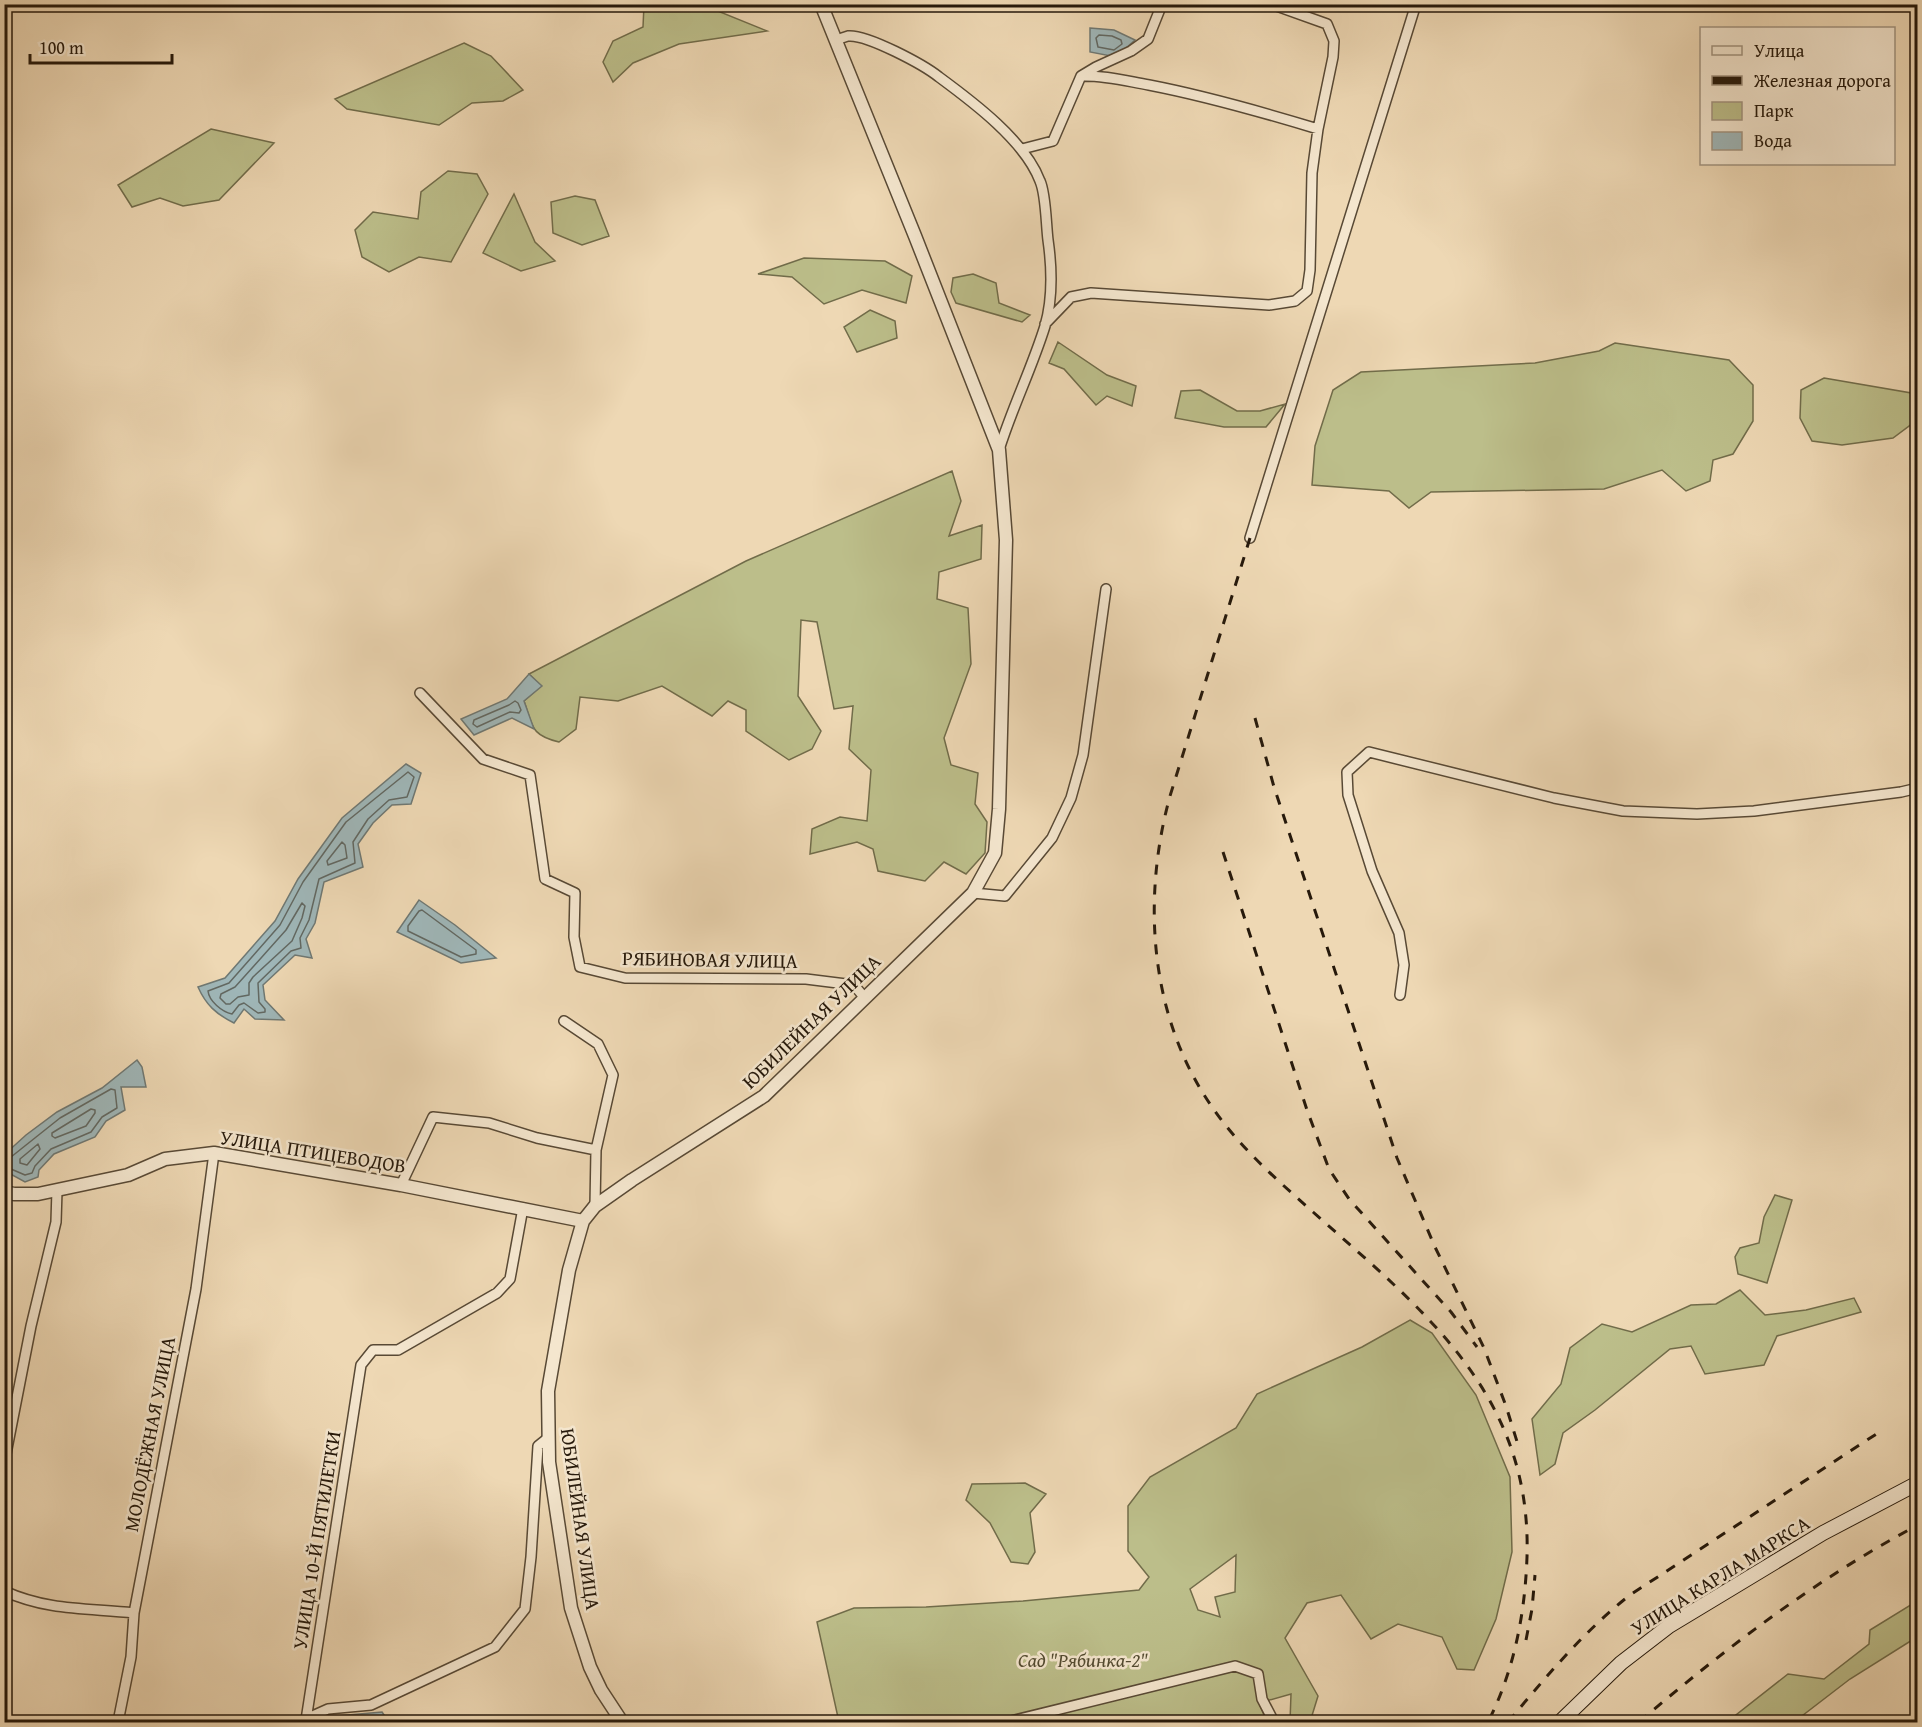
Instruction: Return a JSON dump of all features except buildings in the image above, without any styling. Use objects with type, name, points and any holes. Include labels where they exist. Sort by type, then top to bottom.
[{"type":"main road","name":"УЛИЦА КАРЛА МАРКСА","points":[[1560,1722],[1621,1663],[1669,1626],[1823,1533],[1917,1484]]},
{"type":"street","name":"ЮБИЛЕЙНАЯ УЛИЦА","points":[[622,1722],[601,1690],[590,1667],[571,1608],[552,1482],[548,1438],[548,1391],[569,1270],[583,1221],[595,1206],[632,1180],[764,1096],[973,893],[995,853],[999,809],[1006,540],[999,450],[821,4]]},
{"type":"street","points":[[1022,149],[1053,141],[1081,76],[1131,51],[1148,39],[1162,4]]},
{"type":"street","points":[[1045,324],[1071,297],[1091,293],[1269,305],[1295,302],[1307,291],[1310,270],[1312,173],[1334,41],[1327,24],[1300,9],[1272,4]]},
{"type":"street","points":[[1250,538],[1416,4]]},
{"type":"street","points":[[836,41],[849,36],[902,54],[934,73],[967,98],[1022,149],[1041,182],[1050,249],[1052,286],[1045,324],[1020,393],[1007,421],[999,450]]},
{"type":"street","points":[[1081,76],[1096,75],[1173,90],[1251,108],[1318,129]]},
{"type":"street","points":[[973,893],[1005,896],[1052,838],[1071,798],[1083,755],[1106,589]]},
{"type":"street","name":"РЯБИНОВАЯ УЛИЦА","points":[[420,693],[483,759],[530,775],[545,879],[575,893],[574,937],[580,967],[625,978],[806,979],[854,985],[864,997]]},
{"type":"street","points":[[1400,995],[1404,964],[1398,933],[1372,871],[1348,795],[1347,772],[1369,752],[1554,798],[1623,811],[1697,814],[1754,811],[1917,788]]},
{"type":"street","points":[[564,1021],[598,1044],[613,1075],[596,1150],[595,1206]]},
{"type":"street","points":[[401,1185],[433,1117],[489,1124],[537,1138],[596,1150]]},
{"type":"street","name":"УЛИЦА ПТИЦЕВОДОВ","points":[[4,1192],[38,1194],[128,1175],[165,1159],[214,1153],[401,1185],[583,1221]]},
{"type":"street","name":"МОЛОДЁЖНАЯ УЛИЦА","points":[[118,1722],[131,1657],[134,1613],[196,1289],[214,1153]]},
{"type":"street","points":[[4,1464],[56,1222],[57,1190]]},
{"type":"street","name":"УЛИЦА 10-Й ПЯТИЛЕТКИ","points":[[303,1721],[361,1365],[373,1350],[398,1350],[497,1293],[510,1279],[523,1208]]},
{"type":"street","points":[[303,1721],[328,1709],[371,1705],[495,1647],[525,1609],[531,1557],[538,1446],[548,1438]]},
{"type":"street","points":[[4,1591],[24,1600],[71,1610],[134,1613]]},
{"type":"street","points":[[1007,1722],[1235,1666],[1258,1674],[1262,1699],[1274,1722]]},
{"type":"green space","points":[[644,5],[703,5],[767,31],[679,44],[633,63],[613,82],[603,62],[613,41],[643,27]]},
{"type":"green space","points":[[464,43],[491,56],[523,90],[503,101],[472,103],[439,125],[347,109],[335,99]]},
{"type":"green space","points":[[211,129],[274,143],[219,200],[183,206],[160,198],[132,207],[118,185]]},
{"type":"green space","points":[[448,171],[477,174],[488,194],[451,262],[419,257],[389,272],[362,257],[355,230],[373,212],[418,219],[421,192]]},
{"type":"green space","points":[[514,194],[535,242],[555,261],[521,271],[483,253]]},
{"type":"green space","points":[[575,196],[595,200],[609,236],[582,245],[553,233],[551,202]]},
{"type":"green space","points":[[804,258],[885,261],[912,276],[906,303],[862,290],[824,304],[792,277],[758,274]]},
{"type":"green space","points":[[973,274],[996,283],[999,303],[1030,315],[1022,322],[956,303],[951,292],[953,278]]},
{"type":"green space","points":[[870,310],[895,321],[897,338],[857,352],[844,327]]},
{"type":"green space","points":[[1058,342],[1107,375],[1136,386],[1132,406],[1107,396],[1096,405],[1064,369],[1049,363]]},
{"type":"green space","points":[[1615,343],[1729,360],[1753,385],[1753,421],[1733,454],[1713,460],[1710,481],[1686,491],[1662,470],[1604,489],[1431,492],[1409,508],[1389,491],[1312,485],[1315,446],[1333,390],[1361,372],[1535,363],[1599,351]]},
{"type":"green space","points":[[1824,378],[1917,394],[1917,420],[1893,438],[1842,445],[1812,441],[1800,418],[1801,390]]},
{"type":"green space","points":[[1200,390],[1237,411],[1260,411],[1285,404],[1266,427],[1224,427],[1175,418],[1181,391]]},
{"type":"green space","points":[[952,471],[961,501],[949,536],[982,525],[981,559],[939,572],[937,599],[968,608],[971,664],[944,738],[951,765],[978,773],[975,804],[987,822],[985,853],[966,874],[944,862],[925,881],[878,871],[873,849],[857,842],[810,854],[812,829],[840,817],[867,821],[871,770],[849,749],[853,706],[834,709],[817,622],[801,620],[798,696],[821,731],[812,749],[789,760],[746,731],[746,710],[728,701],[712,716],[662,686],[618,701],[580,697],[576,729],[559,742],[543,736],[534,728],[524,701],[541,686],[529,674],[746,561]]},
{"type":"green space","points":[[1775,1195],[1792,1200],[1767,1283],[1738,1274],[1735,1257],[1740,1248],[1759,1243],[1764,1217]]},
{"type":"green space","points":[[1740,1290],[1765,1315],[1806,1310],[1854,1298],[1861,1312],[1777,1336],[1764,1365],[1705,1374],[1691,1346],[1670,1349],[1563,1433],[1555,1464],[1540,1475],[1532,1419],[1561,1384],[1570,1348],[1602,1324],[1632,1332],[1691,1305],[1716,1304]]},
{"type":"green space","name":"Сад \"Рябинка-2\"","points":[[1410,1320],[1432,1333],[1476,1395],[1510,1477],[1512,1552],[1496,1619],[1474,1670],[1457,1669],[1442,1637],[1398,1624],[1371,1639],[1341,1595],[1307,1603],[1285,1638],[1318,1696],[1310,1722],[1290,1722],[1291,1694],[1259,1703],[1267,1722],[839,1722],[817,1622],[854,1608],[926,1607],[1023,1601],[1139,1590],[1149,1577],[1128,1551],[1128,1506],[1150,1477],[1236,1428],[1257,1394],[1362,1347]],"holes":[[[1236,1555],[1235,1592],[1215,1597],[1220,1617],[1198,1610],[1190,1589]]]},
{"type":"green space","points":[[1025,1483],[1046,1494],[1030,1513],[1035,1552],[1028,1564],[1011,1562],[990,1523],[966,1500],[972,1484]]},
{"type":"green space","points":[[1917,1601],[1917,1637],[1850,1679],[1794,1722],[1727,1722],[1788,1674],[1824,1679],[1869,1644],[1870,1630]]},
{"type":"water","points":[[1090,28],[1114,30],[1135,40],[1116,57],[1090,52]]},
{"type":"water","points":[[529,674],[542,686],[524,701],[534,729],[512,718],[474,735],[461,719],[507,699]]},
{"type":"water","points":[[406,764],[421,773],[411,804],[392,805],[373,823],[358,844],[363,867],[324,882],[315,923],[306,939],[312,958],[295,955],[263,985],[265,1000],[284,1020],[255,1019],[244,1009],[234,1023],[222,1016],[208,1004],[198,987],[225,978],[275,921],[298,879],[342,818]]},
{"type":"water","points":[[419,900],[496,958],[461,963],[397,932]]},
{"type":"water","points":[[137,1060],[142,1067],[146,1087],[121,1087],[125,1110],[106,1121],[95,1137],[54,1154],[39,1170],[38,1177],[25,1182],[5,1171],[5,1154],[26,1135],[57,1112],[102,1088]]},
{"type":"water","points":[[382,1712],[389,1722],[315,1722],[325,1717]]},
{"type":"railway","points":[[1250,538],[1170,796],[1161,835],[1154,915],[1163,994],[1174,1032],[1190,1069],[1221,1119],[1245,1148],[1394,1284],[1430,1321],[1463,1360],[1490,1402],[1511,1448],[1524,1499],[1526,1578],[1521,1621],[1511,1662],[1505,1683],[1488,1722]]},
{"type":"railway","points":[[1255,718],[1274,787],[1397,1158],[1435,1247],[1484,1348],[1519,1448]]},
{"type":"railway","points":[[1223,852],[1307,1110],[1329,1169],[1349,1199],[1451,1312],[1477,1347]]},
{"type":"railway","points":[[1508,1722],[1581,1640],[1630,1595],[1884,1429]]},
{"type":"railway","points":[[1639,1722],[1773,1616],[1844,1568],[1918,1525]]},
{"type":"railway","points":[[1526,1640],[1535,1575]]}]
